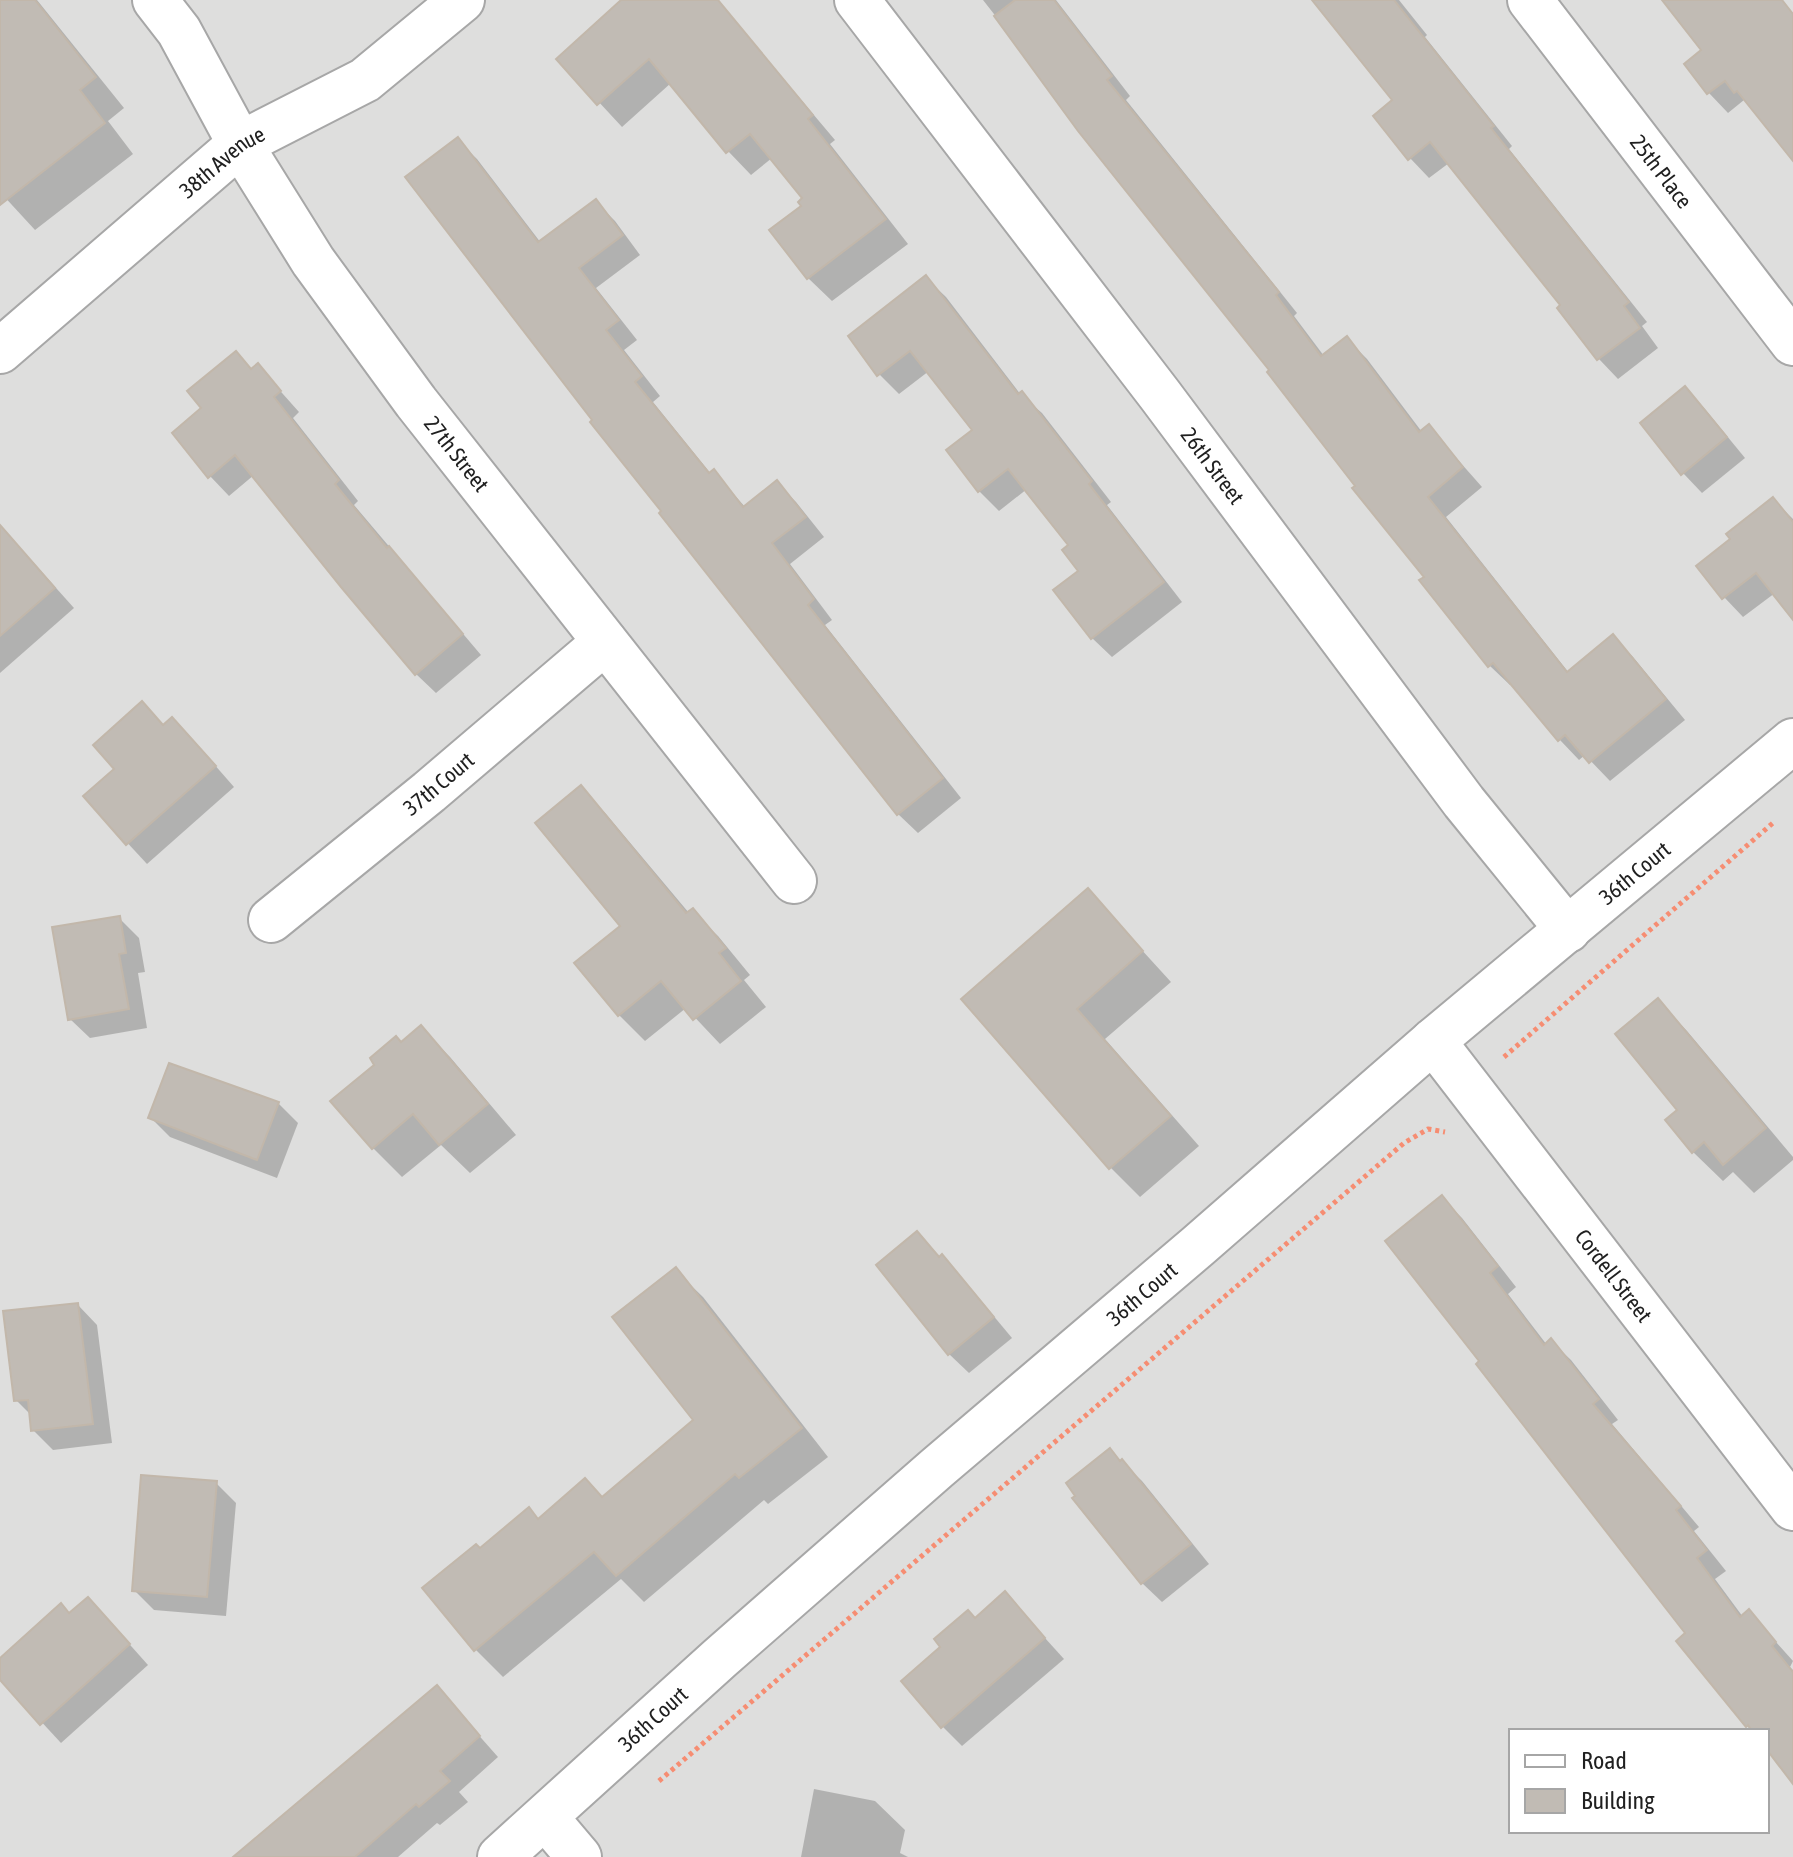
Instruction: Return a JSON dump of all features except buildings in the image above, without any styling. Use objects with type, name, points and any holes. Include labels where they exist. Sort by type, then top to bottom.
[{"type":"street","name":"27th Street","points":[[155,0],[179,31],[240,144],[313,261],[416,402],[794,881]]},
{"type":"street","name":"38th Avenue","points":[[0,351],[240,144],[365,80],[462,0]]},
{"type":"street","name":"26th Street","points":[[857,0],[1160,395],[1464,802],[1568,930]]},
{"type":"street","name":"25th Place","points":[[1530,0],[1793,343]]},
{"type":"street","name":"37th Court","points":[[271,920],[429,792],[605,642]]},
{"type":"street","name":"36th Court","points":[[500,1857],[730,1649],[1433,1041],[1793,741]]},
{"type":"street","name":"Cordell Street","points":[[1433,1041],[1793,1508]]},
{"type":"street","points":[[546,1818],[579,1857]]},
{"type":"path","points":[[647,1791],[1404,1143],[1428,1129],[1468,1088],[1781,816]]},
{"type":"path","points":[[1428,1129],[1456,1133]]},
{"type":"shaded area","points":[[0,0],[1793,0],[1793,1857],[0,1857]]}]
